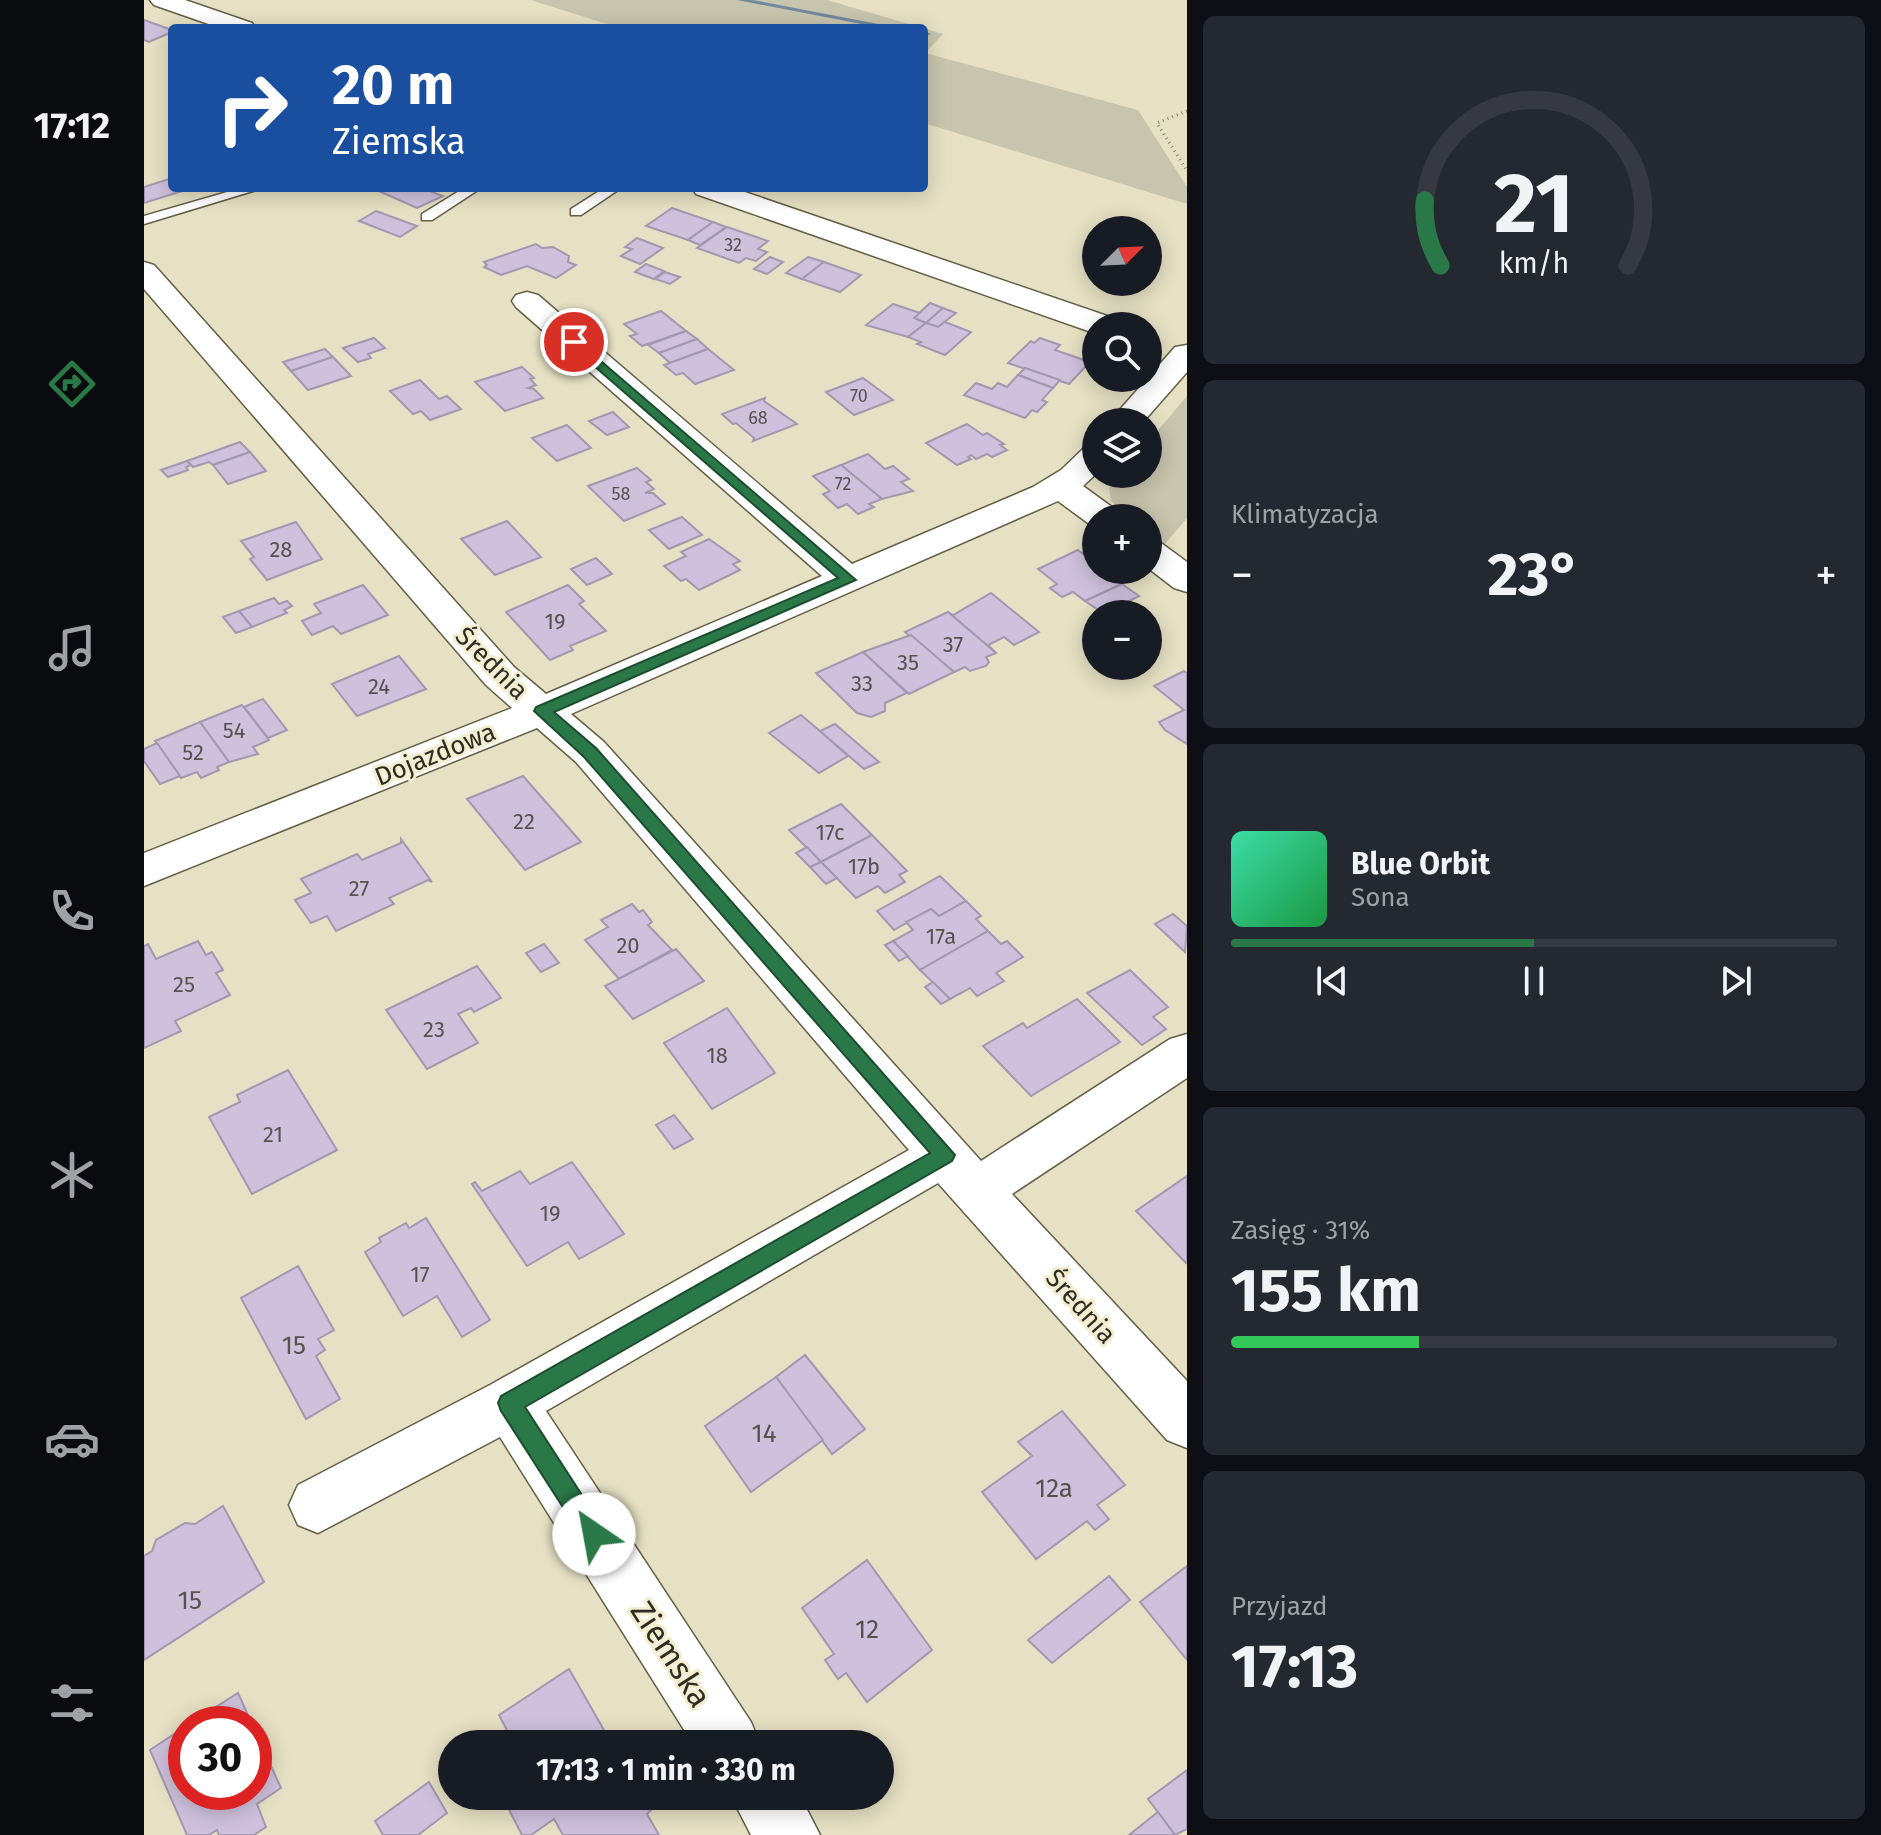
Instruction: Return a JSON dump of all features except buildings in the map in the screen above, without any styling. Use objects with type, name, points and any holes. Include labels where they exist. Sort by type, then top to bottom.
[{"type":"street","points":[[162,0],[231,24]]},
{"type":"street","points":[[718,192],[1082,318]]},
{"type":"street","name":"Średnia","points":[[144,271],[500,676],[590,752],[961,1172],[1187,1421]]},
{"type":"street","points":[[527,301],[848,580]]},
{"type":"street","points":[[1135,408],[1178,351]]},
{"type":"street","name":"Dojazdowa","points":[[146,864],[542,711],[1061,486],[1082,467]]},
{"type":"street","points":[[1061,486],[1085,504]]},
{"type":"street","points":[[1162,561],[1187,580]]},
{"type":"street","points":[[318,1505],[1187,1053]]},
{"type":"street","name":"Ziemska","points":[[509,1403],[720,1730]]},
{"type":"street","points":[[772,1810],[788,1835]]},
{"type":"lane","points":[[144,220],[242,192]]},
{"type":"lane","points":[[427,217],[468,192]]},
{"type":"lane","points":[[576,212],[608,192]]},
{"type":"path","points":[[1187,111],[1157,123],[1187,171]]},
{"type":"shaded area","points":[[531,0],[827,0],[909,24],[606,24]]},
{"type":"shaded area","points":[[928,29],[943,34],[928,50]]},
{"type":"shaded area","points":[[928,54],[1138,110],[1187,187],[1187,204],[928,124]]},
{"type":"shaded area","points":[[1187,396],[1187,518],[1163,546],[1162,504],[1114,504],[1109,488],[1162,488],[1162,425]]},
{"type":"waterway","points":[[741,0],[873,24]]},
{"type":"route","points":[[574,342],[848,580],[542,711],[590,752],[944,1155],[509,1403],[594,1534]]}]
